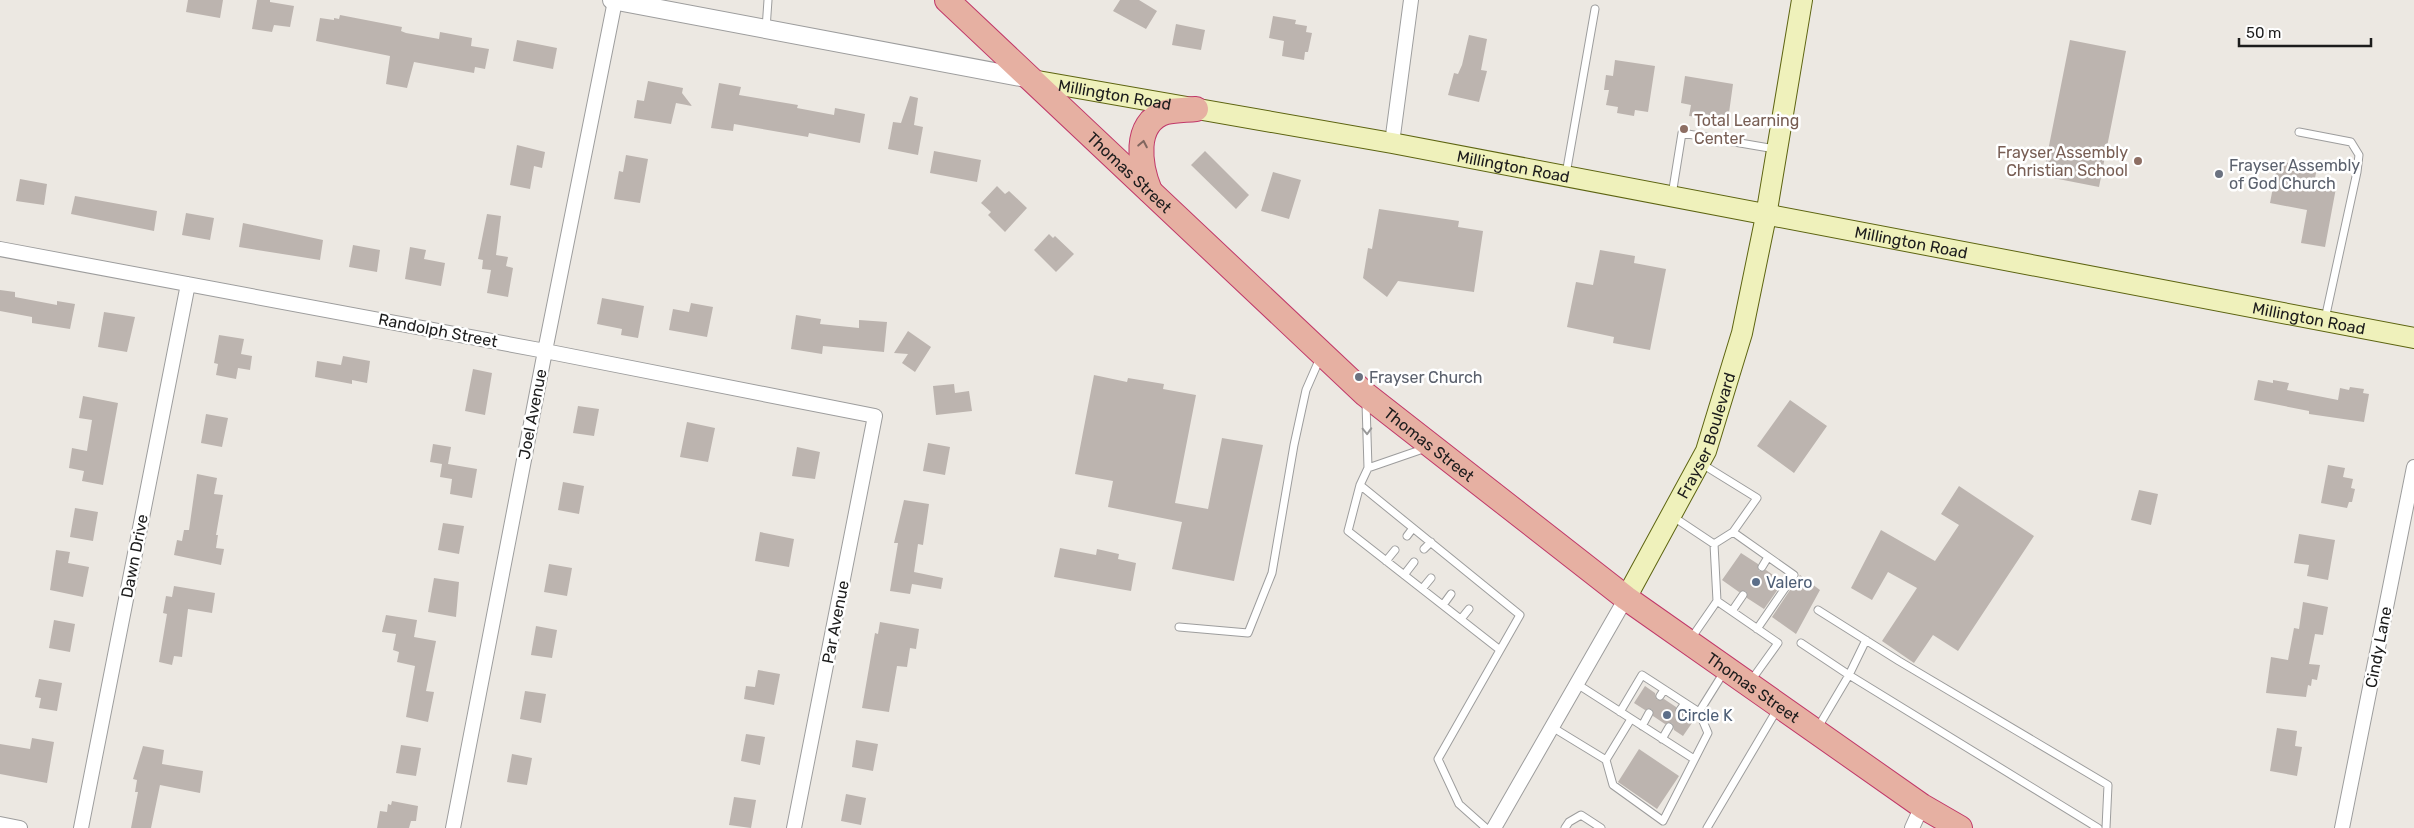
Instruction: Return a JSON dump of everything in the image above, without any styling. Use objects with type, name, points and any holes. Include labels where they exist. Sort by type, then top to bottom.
[{"type":"highway","name":"Thomas Street","points":[[947,0],[1366,394],[1626,598],[1748,686],[1922,806],[1960,828]]},
{"type":"highway","points":[[1150,191],[1143,174],[1141,159],[1142,142],[1148,128],[1155,118],[1165,113],[1196,109]]},
{"type":"main road","name":"Frayser Boulevard","points":[[1626,598],[1706,451],[1742,333],[1766,216],[1802,0]]},
{"type":"main road","name":"Millington Road","points":[[1032,80],[1392,143],[1671,198],[2414,338]]},
{"type":"street","name":"Millington Road","points":[[613,0],[1032,80]]},
{"type":"street","name":"Joel Avenue","points":[[453,828],[613,0]]},
{"type":"street","points":[[1392,143],[1411,0]]},
{"type":"street","name":"Randolph Street","points":[[0,249],[544,350],[875,416]]},
{"type":"street","name":"Dawn Drive","points":[[80,828],[188,284]]},
{"type":"street","name":"Par Avenue","points":[[794,828],[875,416]]},
{"type":"street","name":"Cindy Lane","points":[[2342,828],[2414,467]]},
{"type":"street","name":"Frayser Boulevard","points":[[1494,828],[1626,598]]},
{"type":"street","points":[[1912,828],[1922,806]]},
{"type":"street","points":[[0,824],[20,828]]},
{"type":"lane","points":[[766,29],[768,0]]},
{"type":"lane","points":[[1565,177],[1595,9]]},
{"type":"lane","points":[[2299,132],[2351,142],[2359,154],[2357,172],[2325,322]]},
{"type":"lane","points":[[1671,198],[1682,133],[1777,149]]},
{"type":"lane","points":[[1179,627],[1248,633],[1272,573],[1294,445],[1306,390],[1322,353]]},
{"type":"lane","points":[[1366,394],[1368,468],[1360,485],[1348,530],[1500,650]]},
{"type":"lane","points":[[1368,468],[1432,446]]},
{"type":"lane","points":[[1700,462],[1756,498],[1734,532],[1714,544]]},
{"type":"lane","points":[[1360,485],[1468,572],[1484,590],[1520,615],[1438,759],[1459,804],[1486,828]]},
{"type":"lane","points":[[1671,515],[1714,544]]},
{"type":"lane","points":[[1407,536],[1413,528]]},
{"type":"lane","points":[[1734,532],[1794,575],[1757,629]]},
{"type":"lane","points":[[1424,550],[1430,542]]},
{"type":"lane","points":[[1689,643],[1717,601],[1714,544]]},
{"type":"lane","points":[[1386,561],[1395,550]]},
{"type":"lane","points":[[1443,563],[1448,556]]},
{"type":"lane","points":[[1762,567],[1768,557]]},
{"type":"lane","points":[[1404,575],[1414,562]]},
{"type":"lane","points":[[1463,579],[1468,572]]},
{"type":"lane","points":[[1422,589],[1431,578]]},
{"type":"lane","points":[[1443,605],[1450,594]]},
{"type":"lane","points":[[1732,611],[1743,595]]},
{"type":"lane","points":[[1717,601],[1778,643],[1748,686]]},
{"type":"lane","points":[[1461,619],[1469,609]]},
{"type":"lane","points":[[1818,610],[2108,785],[2106,828]]},
{"type":"lane","points":[[1815,731],[1849,675],[1866,640]]},
{"type":"lane","points":[[1801,643],[1849,675],[2098,828]]},
{"type":"lane","points":[[1699,712],[1726,669]]},
{"type":"lane","points":[[1552,727],[1606,760],[1613,785],[1663,821],[1708,733],[1699,712],[1685,703],[1662,693],[1642,675],[1620,712]]},
{"type":"lane","points":[[1577,684],[1694,760]]},
{"type":"lane","points":[[1680,710],[1685,703]]},
{"type":"lane","points":[[1707,828],[1779,706]]},
{"type":"lane","points":[[1642,726],[1649,713]]},
{"type":"lane","points":[[1606,760],[1631,719]]},
{"type":"lane","points":[[1662,739],[1669,727]]},
{"type":"lane","points":[[1565,828],[1568,822],[1581,815],[1601,828]]},
{"type":"building","points":[[188,0],[223,0],[220,18],[186,12]]},
{"type":"building","points":[[257,0],[270,0],[270,2],[294,6],[290,27],[274,25],[272,32],[252,29]]},
{"type":"building","points":[[1120,0],[1139,0],[1157,11],[1146,29],[1113,11]]},
{"type":"building","points":[[340,15],[402,27],[401,31],[406,33],[439,39],[440,32],[472,38],[471,46],[489,49],[485,69],[475,67],[474,73],[414,62],[407,88],[386,84],[390,56],[316,41],[320,18],[334,20],[334,18],[339,19]]},
{"type":"building","points":[[1273,16],[1296,20],[1295,24],[1307,26],[1306,32],[1312,33],[1308,52],[1305,52],[1304,60],[1282,56],[1284,41],[1269,38]]},
{"type":"building","points":[[1176,24],[1205,30],[1201,50],[1172,45]]},
{"type":"building","points":[[1469,35],[1487,39],[1481,70],[1487,71],[1479,102],[1448,95],[1454,73],[1458,74],[1462,65]]},
{"type":"building","points":[[517,40],[557,48],[553,69],[513,61]]},
{"type":"building","points":[[2070,40],[2126,51],[2099,187],[2043,176]]},
{"type":"building","points":[[1615,60],[1655,66],[1648,112],[1635,110],[1634,116],[1617,113],[1618,107],[1606,105],[1609,90],[1604,90],[1606,75],[1613,76]]},
{"type":"building","points":[[1685,76],[1733,84],[1728,120],[1689,116],[1691,105],[1681,103]]},
{"type":"building","points":[[648,81],[683,88],[682,93],[692,106],[676,103],[671,124],[634,118],[637,100],[644,101]]},
{"type":"building","points":[[719,83],[741,87],[739,95],[798,105],[797,108],[834,115],[835,108],[865,114],[860,143],[809,133],[808,137],[734,124],[733,131],[711,128]]},
{"type":"building","points":[[910,96],[918,98],[914,125],[923,127],[918,155],[888,149],[893,122],[901,123]]},
{"type":"building","points":[[517,145],[545,152],[542,168],[534,166],[530,189],[510,185]]},
{"type":"building","points":[[934,151],[981,160],[977,182],[930,173]]},
{"type":"building","points":[[1205,151],[1249,195],[1236,209],[1191,165]]},
{"type":"building","points":[[626,155],[648,159],[640,203],[614,199],[619,171],[623,172]]},
{"type":"building","points":[[2278,161],[2317,168],[2314,183],[2336,188],[2325,247],[2301,243],[2307,210],[2270,203]]},
{"type":"building","points":[[1273,172],[1301,180],[1289,219],[1261,211]]},
{"type":"building","points":[[20,179],[47,184],[44,205],[16,201]]},
{"type":"building","points":[[997,186],[1005,194],[1009,191],[1027,208],[1005,232],[988,215],[991,212],[981,203]]},
{"type":"building","points":[[75,196],[157,211],[154,231],[71,214]]},
{"type":"building","points":[[1379,209],[1459,221],[1458,227],[1483,231],[1474,292],[1398,281],[1387,297],[1363,278],[1368,248],[1372,249]]},
{"type":"building","points":[[186,213],[214,218],[210,240],[182,235]]},
{"type":"building","points":[[487,214],[501,216],[496,255],[508,257],[506,266],[513,268],[508,297],[487,293],[491,270],[482,269],[483,260],[478,259]]},
{"type":"building","points":[[243,223],[323,240],[320,260],[239,247]]},
{"type":"building","points":[[1049,234],[1053,238],[1055,236],[1074,254],[1056,272],[1034,250]]},
{"type":"building","points":[[353,245],[380,250],[377,272],[349,267]]},
{"type":"building","points":[[410,247],[426,250],[424,259],[445,263],[441,286],[405,279]]},
{"type":"building","points":[[1600,250],[1635,256],[1634,263],[1666,269],[1650,350],[1613,343],[1614,337],[1567,327],[1576,282],[1593,285]]},
{"type":"building","points":[[0,290],[15,292],[15,297],[57,305],[57,301],[75,304],[70,329],[32,323],[32,317],[0,311]]},
{"type":"building","points":[[602,298],[644,306],[638,338],[621,335],[622,329],[597,324]]},
{"type":"building","points":[[691,303],[713,307],[707,337],[669,330],[673,309],[689,312]]},
{"type":"building","points":[[104,312],[135,317],[127,352],[98,347]]},
{"type":"building","points":[[796,315],[821,319],[820,324],[859,328],[859,320],[887,322],[884,352],[823,346],[822,354],[791,349]]},
{"type":"building","points":[[908,331],[931,347],[915,372],[902,363],[908,354],[894,353]]},
{"type":"building","points":[[219,335],[244,339],[241,354],[252,356],[250,370],[238,368],[236,379],[216,375],[218,364],[214,363]]},
{"type":"building","points":[[343,356],[370,361],[367,383],[352,380],[352,384],[315,377],[317,361],[341,365]]},
{"type":"building","points":[[473,369],[492,373],[485,415],[465,411]]},
{"type":"building","points":[[1094,375],[1127,382],[1128,378],[1164,384],[1163,389],[1196,395],[1175,503],[1208,509],[1222,438],[1263,445],[1234,581],[1172,569],[1182,522],[1108,507],[1113,481],[1075,474]]},
{"type":"building","points":[[2258,380],[2273,383],[2273,380],[2289,383],[2287,390],[2338,400],[2340,388],[2349,390],[2350,387],[2364,389],[2363,393],[2369,394],[2364,422],[2309,414],[2309,411],[2254,400]]},
{"type":"building","points":[[954,384],[955,393],[969,391],[972,411],[936,415],[933,386]]},
{"type":"building","points":[[83,396],[118,403],[103,485],[82,481],[84,471],[69,468],[72,448],[87,451],[92,420],[79,418]]},
{"type":"building","points":[[1790,400],[1827,426],[1794,473],[1757,446]]},
{"type":"building","points":[[578,406],[599,409],[594,436],[573,433]]},
{"type":"building","points":[[206,414],[228,418],[222,447],[201,443]]},
{"type":"building","points":[[687,422],[715,428],[708,462],[680,457]]},
{"type":"building","points":[[928,443],[950,447],[945,475],[923,471]]},
{"type":"building","points":[[433,444],[451,447],[448,464],[477,469],[472,498],[450,494],[452,479],[440,477],[442,464],[430,462]]},
{"type":"building","points":[[797,447],[820,452],[815,479],[792,476]]},
{"type":"building","points":[[2328,465],[2345,468],[2343,477],[2353,479],[2351,488],[2355,489],[2352,502],[2349,502],[2347,508],[2321,503]]},
{"type":"building","points":[[197,474],[217,478],[214,494],[223,495],[216,535],[218,535],[216,548],[224,549],[221,565],[174,555],[177,540],[182,541],[184,530],[189,530]]},
{"type":"building","points":[[563,482],[584,486],[579,514],[558,510]]},
{"type":"building","points":[[1959,486],[2034,536],[1958,651],[1933,635],[1914,663],[1882,641],[1917,588],[1888,572],[1872,600],[1851,588],[1881,530],[1935,561],[1959,525],[1941,514]]},
{"type":"building","points":[[2139,490],[2158,494],[2151,525],[2131,520]]},
{"type":"building","points":[[904,500],[929,504],[923,545],[918,544],[914,572],[943,578],[941,589],[912,584],[910,594],[890,591],[898,543],[894,543]]},
{"type":"building","points":[[75,508],[98,512],[93,541],[70,537]]},
{"type":"building","points":[[443,523],[464,526],[459,554],[438,550]]},
{"type":"building","points":[[760,532],[794,539],[789,567],[755,561]]},
{"type":"building","points":[[2299,534],[2335,540],[2328,580],[2307,576],[2309,565],[2294,563]]},
{"type":"building","points":[[1060,548],[1096,555],[1097,549],[1119,554],[1118,559],[1136,563],[1131,591],[1054,577]]},
{"type":"building","points":[[56,550],[70,552],[68,563],[89,567],[83,597],[50,590]]},
{"type":"building","points":[[1741,553],[1758,564],[1759,571],[1766,570],[1783,582],[1764,609],[1747,598],[1746,591],[1739,592],[1722,580]]},
{"type":"building","points":[[549,564],[572,568],[567,596],[544,592]]},
{"type":"building","points":[[1800,575],[1820,590],[1796,634],[1772,617]]},
{"type":"building","points":[[434,578],[459,582],[456,617],[428,612]]},
{"type":"building","points":[[174,586],[215,593],[212,613],[188,609],[182,657],[174,656],[172,665],[159,662],[167,614],[163,613],[166,596],[172,597]]},
{"type":"building","points":[[2303,602],[2328,607],[2323,635],[2315,634],[2309,664],[2320,665],[2317,680],[2312,679],[2311,686],[2308,685],[2306,697],[2266,693],[2271,657],[2288,660],[2294,628],[2299,629]]},
{"type":"building","points":[[386,615],[417,620],[414,637],[436,641],[426,691],[434,692],[428,722],[406,717],[415,666],[397,662],[399,652],[393,650],[396,634],[382,632]]},
{"type":"building","points":[[54,620],[75,624],[70,652],[49,648]]},
{"type":"building","points":[[880,622],[919,629],[916,649],[910,648],[907,667],[897,666],[889,712],[862,708],[875,633],[878,634]]},
{"type":"building","points":[[536,626],[557,630],[552,658],[531,655]]},
{"type":"building","points":[[758,670],[780,674],[774,705],[744,699],[746,686],[755,687]]},
{"type":"building","points":[[39,679],[62,683],[57,711],[39,708],[41,698],[35,697]]},
{"type":"building","points":[[1645,686],[1655,693],[1657,700],[1664,699],[1676,707],[1677,715],[1684,713],[1694,720],[1683,736],[1674,730],[1672,723],[1665,724],[1653,716],[1652,709],[1645,710],[1634,703]]},
{"type":"building","points":[[525,691],[546,694],[541,723],[520,719]]},
{"type":"building","points":[[2277,728],[2297,731],[2295,746],[2302,747],[2297,776],[2270,771]]},
{"type":"building","points":[[746,734],[765,737],[760,765],[741,761]]},
{"type":"building","points":[[32,738],[54,742],[47,783],[0,774],[0,744],[30,749]]},
{"type":"building","points":[[856,740],[878,744],[873,771],[852,767]]},
{"type":"building","points":[[401,745],[421,748],[416,776],[396,773]]},
{"type":"building","points":[[143,746],[164,750],[162,764],[203,771],[200,793],[160,785],[151,828],[131,828],[138,792],[135,792],[137,780],[133,779]]},
{"type":"building","points":[[1639,749],[1679,776],[1657,809],[1618,782]]},
{"type":"building","points":[[512,754],[532,758],[527,785],[507,782]]},
{"type":"building","points":[[846,794],[866,798],[861,825],[841,821]]},
{"type":"building","points":[[734,797],[756,800],[751,828],[729,825]]},
{"type":"building","points":[[392,801],[418,806],[416,821],[411,821],[409,828],[377,828],[380,811],[387,812],[388,804],[391,805]]},
{"type":"place","name":"Total Learning Center","points":[[1684,129]]},
{"type":"place","name":"Frayser Assembly Christian School","points":[[2138,161]]},
{"type":"place","name":"Frayser Assembly of God Church","points":[[2219,174]]},
{"type":"place","name":"Frayser Church","points":[[1359,377]]},
{"type":"place","name":"Valero","points":[[1756,582]]},
{"type":"place","name":"Circle K","points":[[1667,715]]}]
